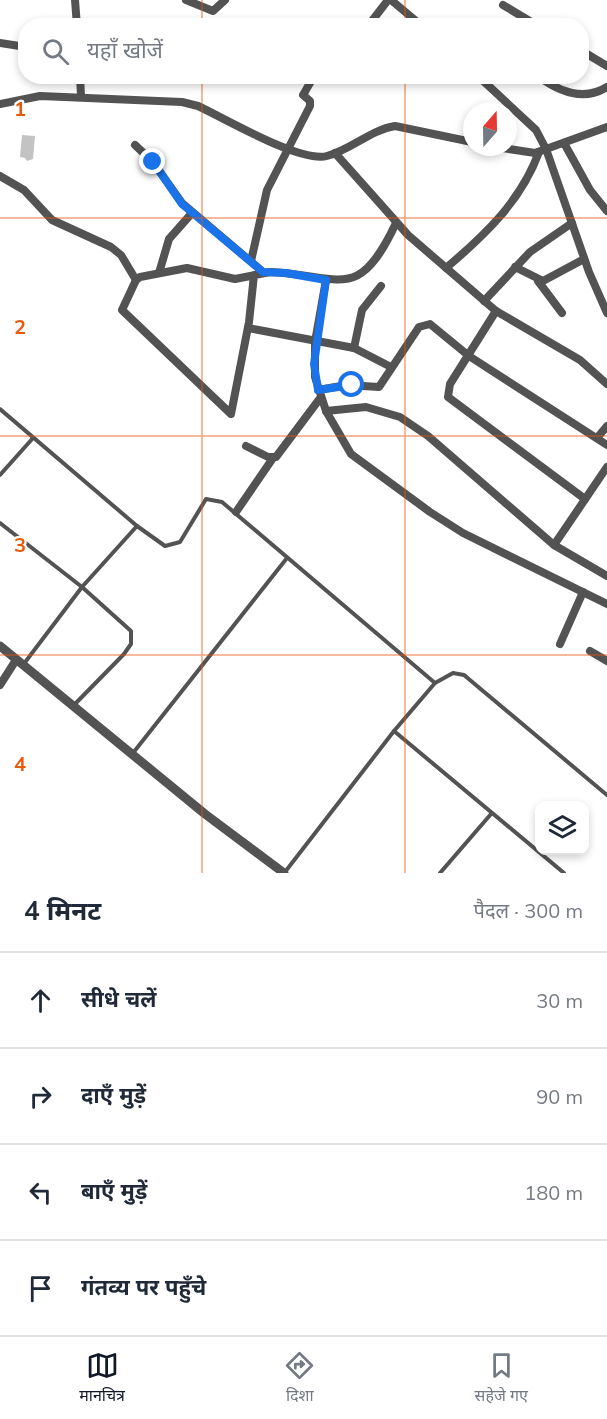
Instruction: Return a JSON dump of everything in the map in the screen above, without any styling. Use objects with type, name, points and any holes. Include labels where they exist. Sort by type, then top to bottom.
[{"type":"street","points":[[75,0],[76,18]]},
{"type":"street","points":[[186,0],[213,11],[225,0]]},
{"type":"street","points":[[374,18],[389,0],[412,18]]},
{"type":"street","points":[[503,5],[525,18]]},
{"type":"street","points":[[0,42],[18,45]]},
{"type":"street","points":[[589,55],[607,66]]},
{"type":"street","points":[[80,84],[81,96]]},
{"type":"street","points":[[252,261],[267,190],[286,148],[310,106],[311,103],[303,95],[309,84]]},
{"type":"street","points":[[487,84],[536,130],[584,259],[607,313]]},
{"type":"street","points":[[551,84],[564,92],[587,94],[606,89]]},
{"type":"street","points":[[0,105],[40,96],[169,101],[198,106],[306,157],[335,153],[383,129],[395,126],[463,140]]},
{"type":"street","points":[[517,151],[530,154],[543,151],[605,131]]},
{"type":"street","points":[[564,143],[590,190],[607,211]]},
{"type":"street","points":[[135,145],[153,162],[174,194],[192,213],[252,261],[259,274],[231,414],[122,310],[136,280],[186,268],[235,279],[259,274],[286,273],[326,280],[350,279],[362,272],[379,256],[396,223]]},
{"type":"street","points":[[446,268],[494,225],[528,178],[543,151]]},
{"type":"street","points":[[335,153],[396,223],[484,301],[496,311],[580,360],[607,384]]},
{"type":"street","points":[[0,176],[24,190],[52,220],[111,247],[121,255],[136,280]]},
{"type":"street","points":[[159,273],[170,239],[192,213]]},
{"type":"street","points":[[484,301],[537,245],[572,223]]},
{"type":"street","points":[[538,281],[546,280],[584,259]]},
{"type":"street","points":[[515,267],[538,281],[562,313]]},
{"type":"street","points":[[326,280],[315,342],[314,364],[326,411],[351,454],[429,512],[463,533],[583,592],[605,599]]},
{"type":"street","points":[[354,348],[362,310],[381,286]]},
{"type":"street","points":[[496,311],[450,384],[448,397],[585,499]]},
{"type":"street","points":[[236,512],[320,394],[346,385],[379,387],[419,327],[424,324],[437,327],[469,356],[607,445]]},
{"type":"street","points":[[248,328],[354,348],[391,367]]},
{"type":"street","points":[[326,411],[366,406],[400,417],[428,436],[554,545],[607,576]]},
{"type":"street","points":[[597,438],[607,426]]},
{"type":"street","points":[[246,446],[273,458]]},
{"type":"street","points":[[554,545],[585,499],[604,479],[607,467]]},
{"type":"street","points":[[560,644],[583,592]]},
{"type":"street","points":[[0,646],[131,754],[284,873]]},
{"type":"street","points":[[590,651],[607,661]]},
{"type":"street","points":[[0,685],[19,662]]},
{"type":"lane","points":[[0,409],[136,526],[165,546],[174,546],[180,542],[206,499],[222,502],[435,683]]},
{"type":"lane","points":[[0,475],[33,438]]},
{"type":"lane","points":[[0,523],[82,587],[131,631],[133,638],[124,654],[73,706]]},
{"type":"lane","points":[[19,662],[136,526]]},
{"type":"lane","points":[[131,754],[287,558]]},
{"type":"lane","points":[[284,873],[394,731],[435,683],[453,673],[464,675],[607,795]]},
{"type":"lane","points":[[394,731],[564,873]]},
{"type":"lane","points":[[440,873],[491,814]]},
{"type":"building","points":[[22,135],[35,136],[33,159],[27,161],[20,157]]},
{"type":"route","points":[[153,162],[182,204],[263,272],[286,273],[326,280],[315,342],[314,364],[318,390],[352,385]]}]
